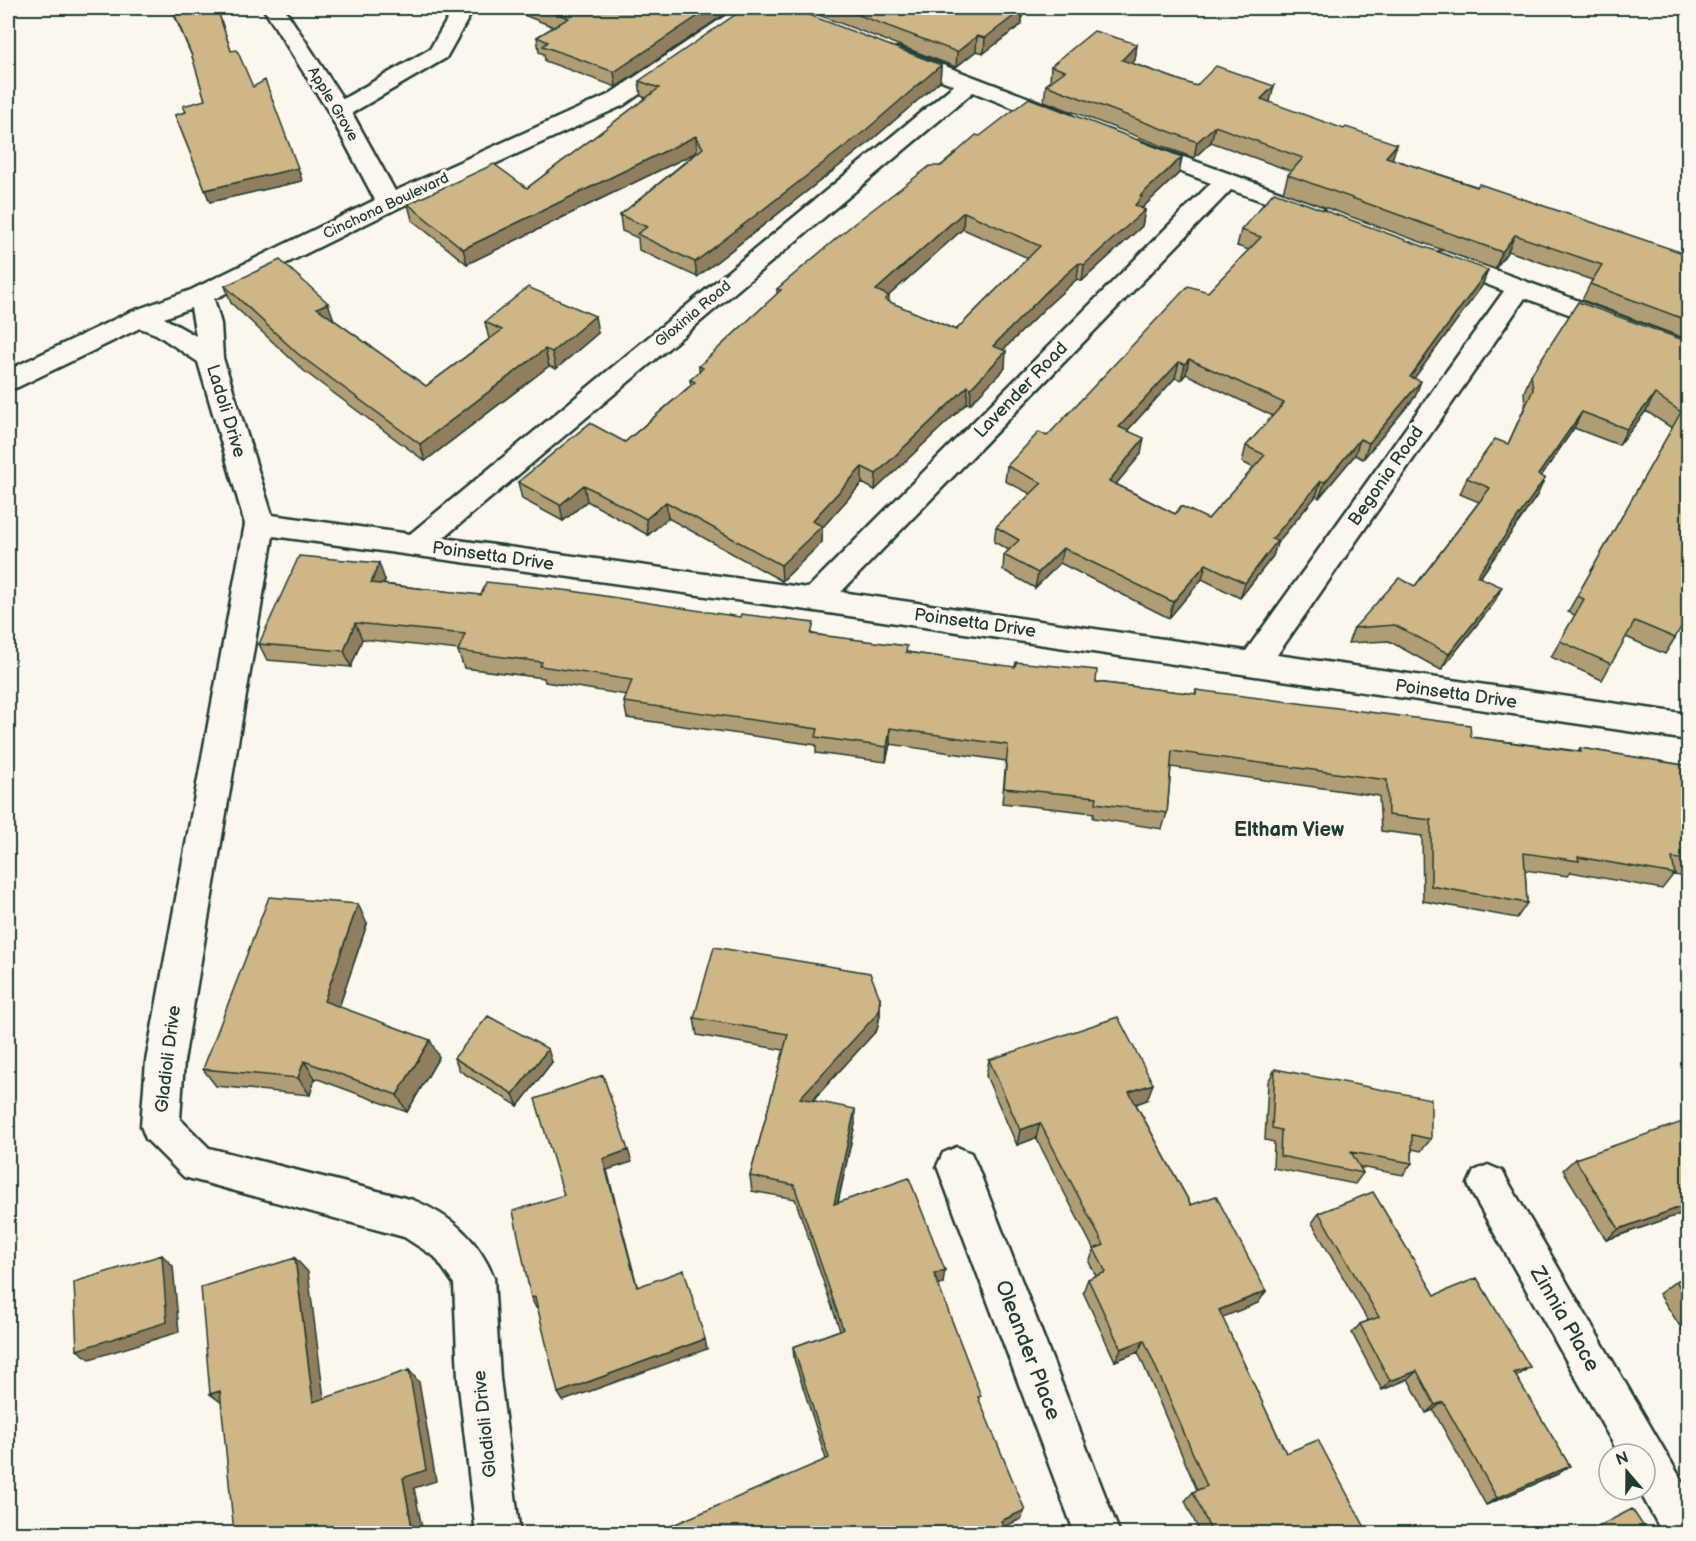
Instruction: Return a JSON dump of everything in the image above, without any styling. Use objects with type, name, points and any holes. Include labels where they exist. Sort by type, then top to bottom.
[{"type":"street","name":"Apple Grove","points":[[274,8],[339,111],[389,203]]},
{"type":"street","points":[[339,111],[438,53],[464,8]]},
{"type":"street","name":"Cinchona Boulevard","points":[[8,381],[139,318],[200,296],[389,203],[616,100],[750,8]]},
{"type":"street","points":[[873,45],[1082,126]]},
{"type":"street","name":"Gloxinia Road","points":[[415,546],[970,83]]},
{"type":"street","points":[[1115,138],[1339,222]]},
{"type":"street","name":"Lavender Road","points":[[815,600],[1226,181]]},
{"type":"street","points":[[1418,250],[1689,350]]},
{"type":"street","name":"Begonia Road","points":[[1253,665],[1520,287]]},
{"type":"street","name":"Ladoli Drive","points":[[200,296],[208,324],[210,358],[260,524]]},
{"type":"street","points":[[139,318],[165,328],[210,358]]},
{"type":"street","name":"Poinsetta Drive","points":[[260,524],[815,600],[1253,665],[1689,726]]},
{"type":"street","name":"Gladioli Drive","points":[[260,524],[165,1061],[160,1126],[198,1164],[413,1220],[449,1243],[474,1278],[479,1378],[498,1533]]},
{"type":"street","name":"Oleander Place","points":[[957,1166],[1098,1533]]},
{"type":"street","name":"Zinnia Place","points":[[1488,1184],[1636,1442]]},
{"type":"street","points":[[1657,1479],[1688,1533]]},
{"type":"building","points":[[172,8],[217,8],[231,51],[237,50],[253,87],[265,80],[298,168],[205,190],[175,115],[186,112],[183,106],[205,100],[192,56]]},
{"type":"building","points":[[542,8],[710,8],[614,72],[543,46],[548,42],[537,37],[569,18]]},
{"type":"building","points":[[745,8],[791,8],[941,65],[866,130],[695,262],[637,234],[647,227],[620,215],[703,148],[696,136],[463,249],[408,204],[494,164],[527,188],[659,88],[639,81]]},
{"type":"building","points":[[840,8],[1023,9],[985,38],[977,36],[957,52]]},
{"type":"building","points":[[1094,31],[1137,44],[1122,60],[1196,86],[1216,66],[1274,86],[1261,99],[1344,129],[1346,127],[1397,144],[1386,157],[1477,187],[1479,184],[1689,255],[1689,321],[1590,284],[1602,265],[1515,235],[1502,252],[1288,175],[1303,158],[1215,126],[1197,142],[1046,85],[1065,71],[1051,66]]},
{"type":"building","points":[[1029,98],[1182,157],[1140,196],[1142,197],[1135,205],[1145,210],[1084,265],[1079,263],[1048,290],[993,346],[1006,351],[971,388],[968,386],[876,474],[862,467],[812,521],[822,526],[781,565],[666,502],[646,519],[584,485],[560,505],[518,482],[590,423],[625,442],[695,382],[690,380],[703,368],[699,366],[781,290],[777,289],[851,226],[930,166],[941,166],[976,135],[980,136]],"holes":[[[964,212],[1040,246],[956,330],[885,300],[889,296],[876,290]]]},
{"type":"building","points":[[1274,192],[1488,270],[1410,377],[1421,381],[1369,443],[1360,439],[1325,482],[1321,481],[1272,539],[1277,541],[1245,583],[1206,564],[1173,602],[1063,548],[1038,573],[1004,555],[1019,540],[996,527],[1042,483],[1007,466],[1039,432],[1047,436],[1188,286],[1208,292],[1261,237],[1241,230]],"holes":[[[1189,359],[1284,403],[1246,446],[1265,455],[1208,519],[1181,506],[1175,514],[1109,481],[1144,438],[1119,427],[1179,362],[1185,364]]]},
{"type":"building","points":[[280,260],[328,303],[317,308],[426,386],[502,330],[485,322],[528,287],[595,316],[552,352],[545,349],[420,444],[298,354],[225,286]]},
{"type":"building","points":[[1578,302],[1689,342],[1689,612],[1675,638],[1635,621],[1611,664],[1560,641],[1584,599],[1577,596],[1681,412],[1655,394],[1627,429],[1582,412],[1538,475],[1545,478],[1477,576],[1502,587],[1449,654],[1395,625],[1354,628],[1399,578],[1415,586],[1490,488],[1467,478],[1495,439],[1508,444],[1533,390],[1531,375]]},
{"type":"building","points":[[299,556],[379,563],[371,583],[481,595],[486,582],[572,591],[740,617],[741,614],[814,623],[811,634],[907,646],[906,652],[1015,667],[1016,662],[1097,670],[1096,682],[1196,694],[1196,690],[1470,725],[1471,737],[1581,752],[1580,748],[1689,766],[1689,860],[1672,858],[1675,874],[1578,857],[1579,861],[1524,853],[1527,903],[1431,886],[1431,820],[1388,815],[1387,780],[1172,751],[1167,813],[1096,803],[1097,797],[1004,788],[1008,745],[890,728],[887,747],[816,737],[818,729],[624,702],[632,680],[540,666],[542,662],[458,651],[465,634],[355,623],[344,651],[259,644]]},
{"type":"building","points":[[269,897],[358,904],[324,1001],[430,1040],[397,1095],[304,1061],[298,1078],[203,1069]]},
{"type":"building","points":[[714,947],[870,973],[880,998],[878,1013],[800,1098],[855,1109],[834,1204],[909,1178],[945,1270],[934,1274],[981,1396],[978,1397],[1025,1510],[1001,1521],[1005,1533],[668,1533],[666,1528],[829,1458],[793,1347],[843,1329],[794,1185],[750,1176],[788,1034],[694,1018]]},
{"type":"building","points":[[488,1016],[548,1049],[513,1094],[454,1058]]},
{"type":"building","points":[[1118,1017],[1153,1084],[1129,1092],[1191,1205],[1216,1196],[1266,1291],[1219,1310],[1286,1453],[1318,1440],[1368,1533],[1212,1533],[1193,1492],[1207,1486],[1144,1340],[1121,1349],[1088,1279],[1106,1272],[1094,1249],[1104,1245],[1040,1123],[1020,1130],[989,1060]]},
{"type":"building","points":[[1275,1069],[1431,1099],[1431,1139],[1412,1135],[1412,1163],[1351,1152],[1363,1173],[1280,1156],[1281,1130],[1272,1128]]},
{"type":"building","points":[[603,1075],[628,1150],[603,1159],[637,1287],[684,1270],[705,1339],[558,1393],[535,1297],[531,1298],[513,1211],[564,1195],[535,1099]]},
{"type":"building","points":[[1685,1121],[1689,1125],[1689,1204],[1619,1229],[1575,1159]]},
{"type":"building","points":[[1373,1192],[1435,1295],[1477,1278],[1530,1367],[1514,1373],[1570,1466],[1497,1498],[1443,1402],[1435,1405],[1417,1371],[1390,1381],[1360,1324],[1379,1317],[1319,1213]]},
{"type":"building","points":[[162,1255],[167,1322],[77,1350],[74,1282]]},
{"type":"building","points":[[295,1258],[313,1402],[409,1370],[426,1470],[403,1478],[413,1533],[234,1533],[220,1391],[210,1394],[201,1287]]},
{"type":"building","points":[[1689,1276],[1689,1301],[1676,1281]]},
{"type":"building","points":[[1632,1509],[1648,1533],[1586,1533]]},
{"type":"district","name":"Eltham View","points":[[1289,830]]}]
